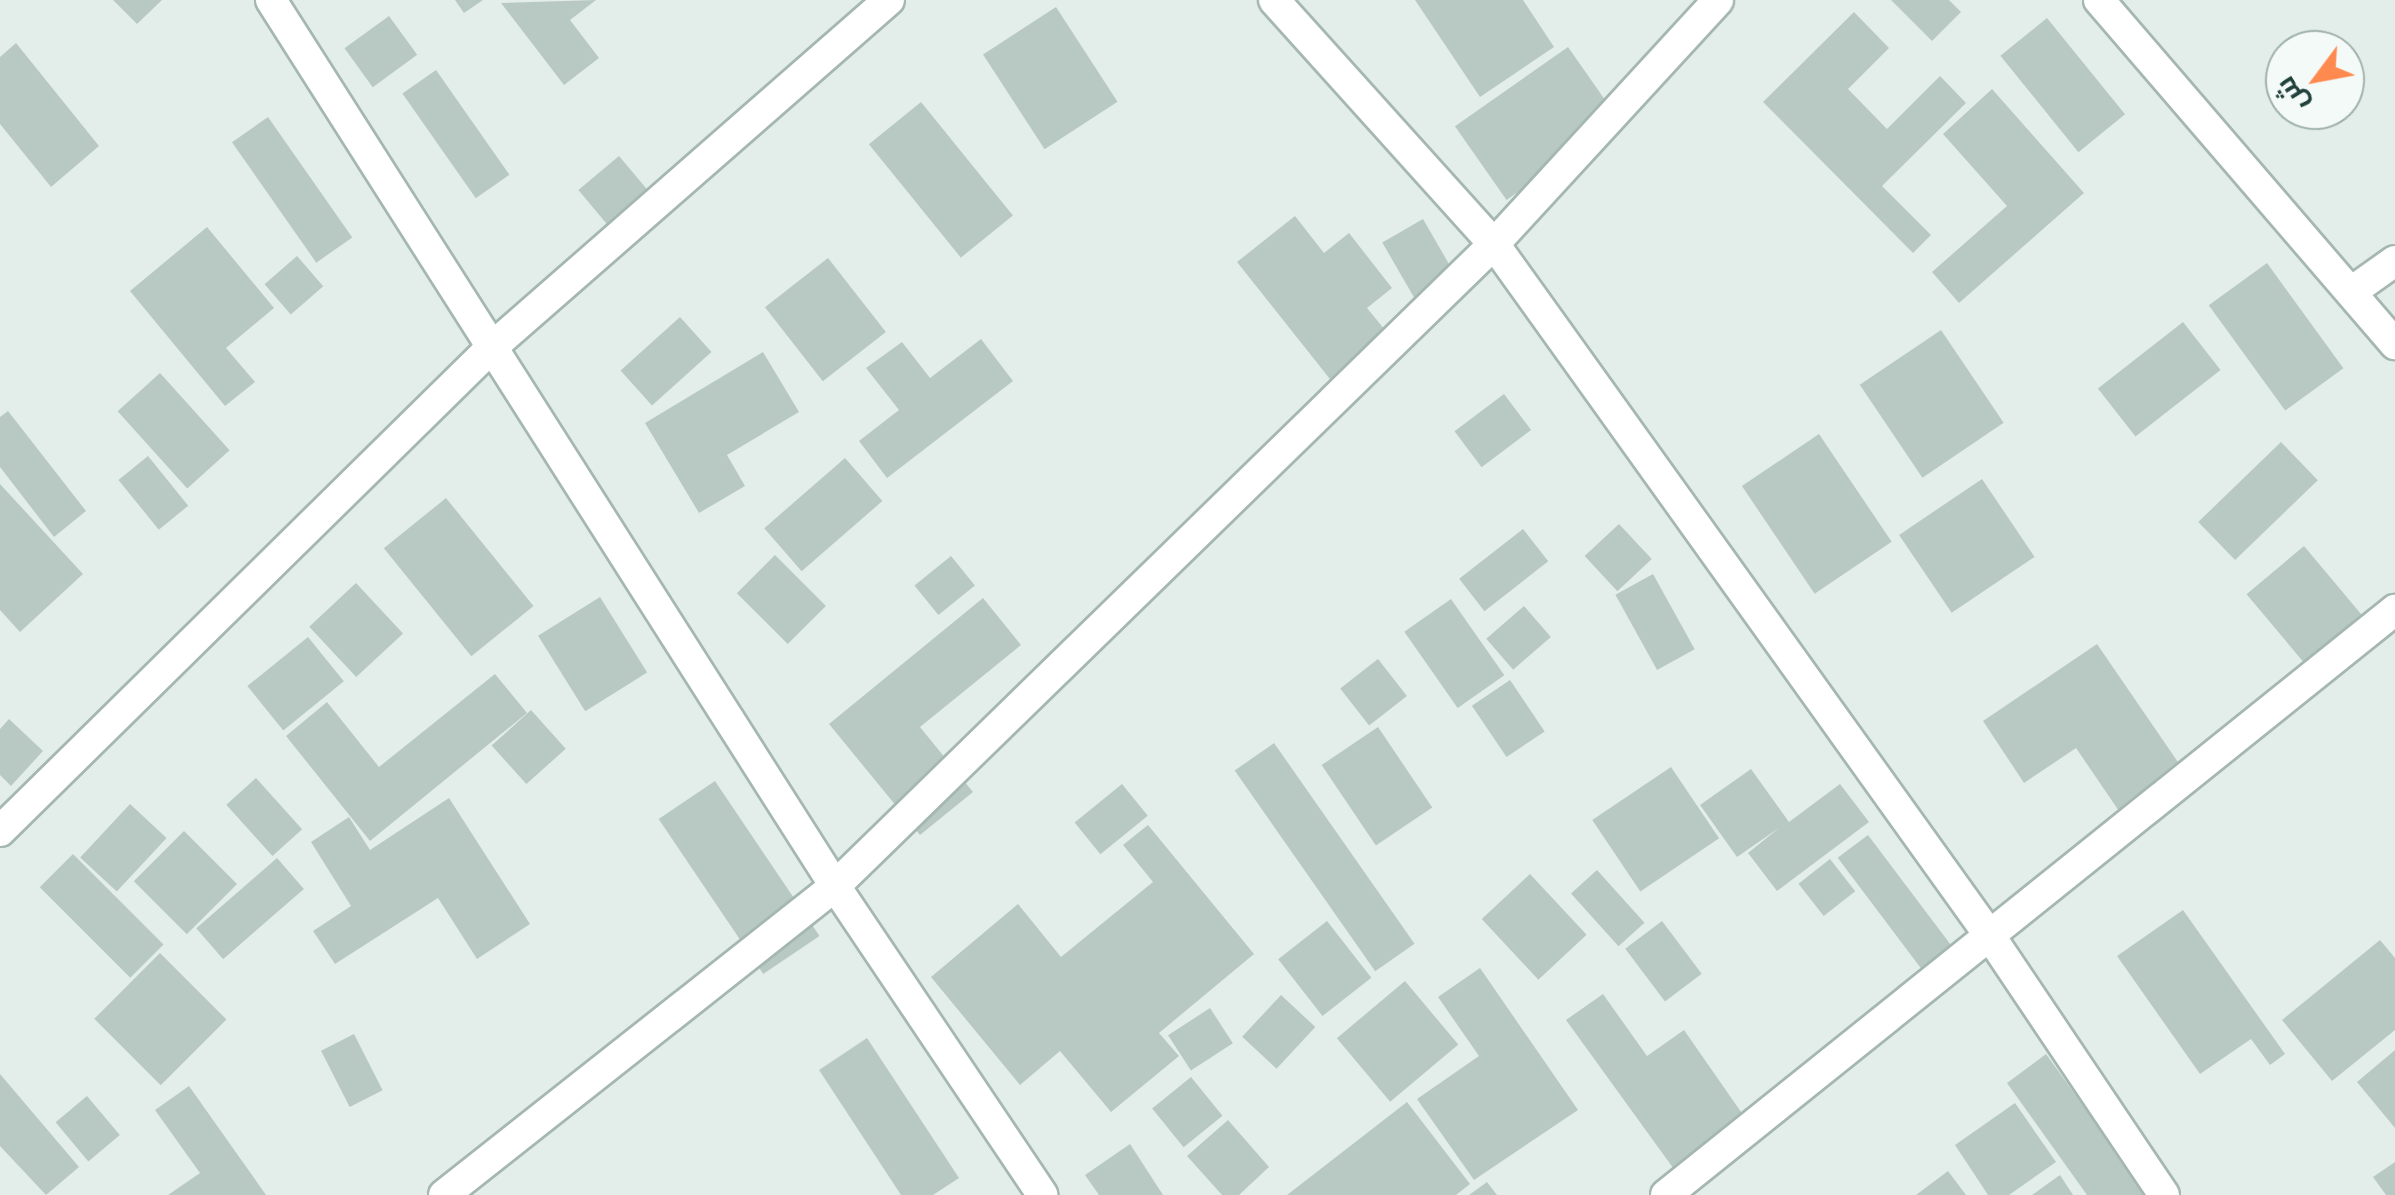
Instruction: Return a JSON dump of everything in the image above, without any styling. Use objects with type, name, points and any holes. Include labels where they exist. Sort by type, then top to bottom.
[{"type":"street","points":[[271,0],[490,350],[835,886],[1043,1195]]},
{"type":"street","points":[[0,831],[490,350],[889,0]]},
{"type":"street","points":[[1274,0],[1494,244],[1990,936],[2164,1195]]},
{"type":"street","points":[[444,1195],[835,886],[1494,244],[1718,0]]},
{"type":"street","points":[[2099,0],[2354,290],[2395,344]]},
{"type":"street","points":[[2354,290],[2395,262]]},
{"type":"street","points":[[1666,1195],[2395,610]]},
{"type":"building","points":[[113,0],[162,0],[137,24]]},
{"type":"building","points":[[455,0],[483,0],[464,13]]},
{"type":"building","points":[[596,0],[570,20],[599,58],[564,85],[501,3]]},
{"type":"building","points":[[1415,0],[1523,0],[1554,47],[1480,97]]},
{"type":"building","points":[[1891,0],[1949,0],[1961,12],[1932,41]]},
{"type":"building","points":[[1056,7],[1118,102],[1045,149],[983,54]]},
{"type":"building","points":[[1854,12],[1889,48],[1848,89],[1887,129],[1940,76],[1966,103],[1882,186],[1931,235],[1913,253],[1763,102]]},
{"type":"building","points":[[389,16],[417,55],[373,87],[345,48]]},
{"type":"building","points":[[2047,18],[2125,114],[2078,152],[2000,56]]},
{"type":"building","points":[[16,43],[99,146],[51,187],[0,124],[0,57]]},
{"type":"building","points":[[1568,47],[1620,121],[1507,200],[1455,126]]},
{"type":"building","points":[[436,70],[509,175],[476,198],[402,94]]},
{"type":"building","points":[[1992,89],[2084,193],[1959,303],[1932,272],[2007,206],[1943,134]]},
{"type":"building","points":[[921,102],[1013,215],[961,258],[869,144]]},
{"type":"building","points":[[268,117],[352,237],[316,263],[232,142]]},
{"type":"building","points":[[619,156],[652,195],[611,229],[578,190]]},
{"type":"building","points":[[1295,216],[1324,253],[1349,233],[1392,288],[1367,308],[1399,347],[1341,393],[1237,262]]},
{"type":"building","points":[[1423,219],[1465,292],[1424,315],[1382,242]]},
{"type":"building","points":[[207,227],[274,308],[226,348],[255,382],[225,406],[130,291]]},
{"type":"building","points":[[297,256],[323,286],[291,314],[265,284]]},
{"type":"building","points":[[828,258],[886,332],[823,381],[765,307]]},
{"type":"building","points":[[2267,263],[2343,368],[2285,410],[2209,305]]},
{"type":"building","points":[[680,317],[711,352],[652,405],[621,371]]},
{"type":"building","points":[[2183,322],[2221,370],[2135,437],[2098,388]]},
{"type":"building","points":[[1941,330],[2004,423],[1922,478],[1860,385]]},
{"type":"building","points":[[981,339],[1013,381],[887,478],[859,441],[899,410],[866,368],[902,342],[930,378]]},
{"type":"building","points":[[763,352],[799,412],[727,455],[745,486],[699,513],[645,423]]},
{"type":"building","points":[[160,373],[230,450],[187,488],[118,411]]},
{"type":"building","points":[[1504,394],[1531,430],[1482,467],[1454,431]]},
{"type":"building","points":[[8,411],[86,511],[54,537],[0,467],[0,417]]},
{"type":"building","points":[[1819,434],[1892,542],[1815,594],[1742,486]]},
{"type":"building","points":[[2281,442],[2318,480],[2235,560],[2198,522]]},
{"type":"building","points":[[148,456],[188,506],[159,530],[118,480]]},
{"type":"building","points":[[845,458],[882,501],[802,571],[764,528]]},
{"type":"building","points":[[1982,479],[2035,557],[1952,613],[1899,535]]},
{"type":"building","points":[[0,484],[83,574],[20,632],[0,610]]},
{"type":"building","points":[[446,498],[533,606],[471,656],[384,548]]},
{"type":"building","points":[[1619,524],[1652,559],[1617,591],[1585,556]]},
{"type":"building","points":[[1523,529],[1548,561],[1484,611],[1459,579]]},
{"type":"building","points":[[2304,546],[2363,616],[2306,665],[2247,594]]},
{"type":"building","points":[[775,555],[826,606],[788,644],[737,593]]},
{"type":"building","points":[[951,556],[975,586],[938,615],[914,586]]},
{"type":"building","points":[[1653,574],[1695,649],[1657,670],[1615,595]]},
{"type":"building","points":[[356,583],[403,633],[356,677],[309,627]]},
{"type":"building","points":[[600,597],[647,672],[585,711],[538,636]]},
{"type":"building","points":[[983,598],[1021,645],[920,727],[973,792],[920,835],[829,724]]},
{"type":"building","points":[[1451,599],[1504,675],[1458,708],[1404,632]]},
{"type":"building","points":[[1524,606],[1551,637],[1513,670],[1486,639]]},
{"type":"building","points":[[308,637],[344,681],[283,730],[247,686]]},
{"type":"building","points":[[2097,644],[2182,768],[2119,811],[2076,748],[2024,783],[1983,721]]},
{"type":"building","points":[[1378,659],[1407,696],[1369,726],[1340,689]]},
{"type":"building","points":[[495,674],[527,713],[370,841],[286,736],[327,702],[379,767]]},
{"type":"building","points":[[1510,680],[1545,731],[1507,757],[1472,706]]},
{"type":"building","points":[[531,710],[566,749],[526,784],[492,745]]},
{"type":"building","points":[[9,719],[43,751],[11,786],[0,775],[0,729]]},
{"type":"building","points":[[1378,727],[1432,807],[1376,845],[1322,765]]},
{"type":"building","points":[[1274,743],[1415,944],[1375,971],[1235,771]]},
{"type":"building","points":[[1671,767],[1719,838],[1640,891],[1592,820]]},
{"type":"building","points":[[1751,769],[1789,822],[1840,784],[1869,822],[1777,891],[1748,853],[1779,828],[1737,857],[1700,805]]},
{"type":"building","points":[[256,778],[302,829],[272,856],[226,805]]},
{"type":"building","points":[[715,781],[820,936],[763,974],[659,819]]},
{"type":"building","points":[[1122,784],[1148,816],[1100,854],[1075,822]]},
{"type":"building","points":[[449,798],[530,924],[477,959],[438,898],[335,964],[313,931],[351,906],[311,842],[349,817],[370,850]]},
{"type":"building","points":[[130,804],[167,838],[117,891],[80,857]]},
{"type":"building","points":[[1148,825],[1254,954],[1159,1033],[1179,1056],[1111,1112],[1060,1051],[1020,1085],[931,977],[1018,904],[1061,957],[1153,882],[1123,845]]},
{"type":"building","points":[[184,831],[237,884],[187,934],[134,881]]},
{"type":"building","points":[[1868,835],[1955,950],[1924,973],[1838,858]]},
{"type":"building","points":[[73,854],[164,945],[130,978],[40,887]]},
{"type":"building","points":[[277,858],[304,889],[223,959],[196,928]]},
{"type":"building","points":[[1830,859],[1855,891],[1824,916],[1798,884]]},
{"type":"building","points":[[1597,870],[1645,923],[1618,946],[1571,893]]},
{"type":"building","points":[[1530,874],[1587,935],[1538,980],[1482,919]]},
{"type":"building","points":[[2183,910],[2285,1054],[2270,1065],[2251,1039],[2200,1074],[2117,956]]},
{"type":"building","points":[[1327,921],[1371,978],[1322,1016],[1278,959]]},
{"type":"building","points":[[1662,921],[1702,974],[1665,1001],[1625,949]]},
{"type":"building","points":[[2380,940],[2395,958],[2395,1030],[2332,1081],[2282,1020]]},
{"type":"building","points":[[160,953],[226,1019],[161,1085],[94,1019]]},
{"type":"building","points":[[1480,968],[1578,1110],[1474,1180],[1417,1099],[1479,1056],[1438,997]]},
{"type":"building","points":[[1405,981],[1458,1045],[1390,1102],[1337,1038]]},
{"type":"building","points":[[1603,994],[1647,1056],[1684,1030],[1748,1122],[1676,1172],[1566,1020]]},
{"type":"building","points":[[1281,995],[1315,1027],[1276,1069],[1242,1037]]},
{"type":"building","points":[[1210,1008],[1233,1043],[1191,1070],[1168,1035]]},
{"type":"building","points":[[354,1034],[383,1090],[350,1107],[321,1051]]},
{"type":"building","points":[[867,1038],[959,1178],[933,1195],[901,1195],[819,1070]]},
{"type":"building","points":[[2395,1050],[2395,1128],[2357,1082]]},
{"type":"building","points":[[2046,1054],[2148,1195],[2087,1195],[2007,1083]]},
{"type":"building","points":[[0,1074],[79,1167],[46,1195],[0,1146]]},
{"type":"building","points":[[1191,1077],[1222,1116],[1184,1147],[1152,1108]]},
{"type":"building","points":[[189,1086],[266,1195],[168,1195],[200,1173],[155,1110]]},
{"type":"building","points":[[87,1096],[120,1135],[88,1161],[56,1122]]},
{"type":"building","points":[[1407,1102],[1470,1184],[1456,1195],[1287,1195]]},
{"type":"building","points":[[2015,1103],[2056,1162],[2009,1195],[1988,1195],[1955,1145]]},
{"type":"building","points":[[1228,1120],[1269,1167],[1239,1195],[1222,1195],[1187,1156]]},
{"type":"building","points":[[1130,1144],[1163,1195],[1099,1195],[1085,1175]]},
{"type":"building","points":[[2395,1162],[2395,1195],[2386,1195],[2373,1177]]},
{"type":"building","points":[[1948,1171],[1966,1195],[1916,1195]]},
{"type":"building","points":[[2060,1175],[2073,1195],[2032,1195]]},
{"type":"building","points":[[1487,1182],[1497,1195],[1469,1195]]}]
